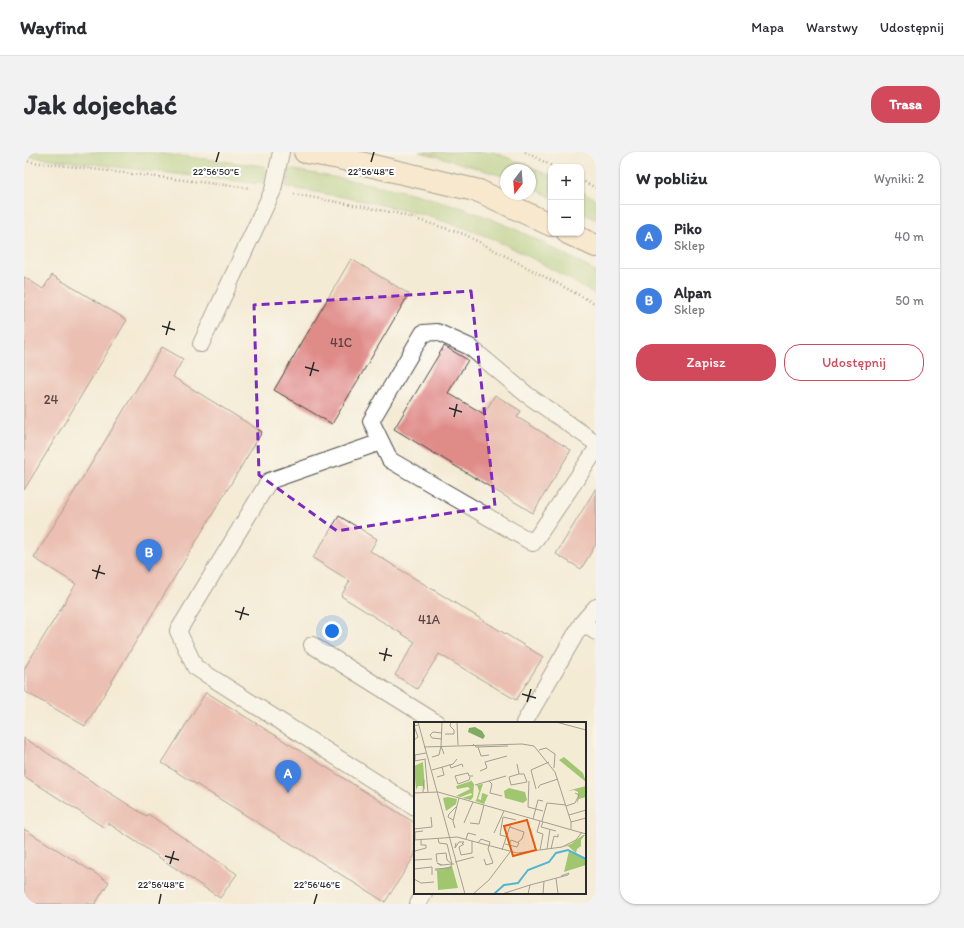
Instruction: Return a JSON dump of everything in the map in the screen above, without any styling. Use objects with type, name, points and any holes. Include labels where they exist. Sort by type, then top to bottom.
[{"type":"street","points":[[305,152],[339,158],[479,191],[548,224]]},
{"type":"street","points":[[574,236],[596,246]]},
{"type":"lane","points":[[202,344],[273,190],[281,152]]},
{"type":"lane","points":[[596,443],[526,394],[470,347],[438,332],[423,333],[371,421],[390,460],[533,543],[596,450]]},
{"type":"lane","points":[[381,442],[269,480],[178,631],[195,667],[414,806]]},
{"type":"lane","points":[[521,722],[582,623],[596,607]]},
{"type":"lane","points":[[582,623],[596,632]]},
{"type":"lane","points":[[312,645],[435,722]]},
{"type":"lane","points":[[418,904],[423,894]]},
{"type":"path","points":[[525,152],[548,164]]},
{"type":"path","points":[[24,161],[273,190],[396,213],[464,234],[596,304]]},
{"type":"path","points":[[584,182],[596,188]]},
{"type":"highlighted area","points":[[471,291],[495,506],[337,531],[259,475],[254,305]]},
{"type":"green space","points":[[24,152],[147,152],[264,166],[266,170],[264,181],[261,184],[24,156]]},
{"type":"green space","points":[[419,152],[494,152],[522,164],[500,164],[500,175]]},
{"type":"green space","points":[[290,169],[413,193],[494,220],[536,239],[596,272],[596,295],[507,245],[475,232],[429,217],[382,205],[286,187]]},
{"type":"green space","points":[[536,170],[548,175],[548,196],[536,190]]},
{"type":"green space","points":[[584,193],[596,199],[596,220],[584,214]]},
{"type":"building","points":[[351,259],[409,294],[332,424],[274,390]]},
{"type":"building","points":[[52,275],[127,320],[24,490],[24,277],[43,289]]},
{"type":"building","points":[[444,346],[468,360],[448,393],[484,414],[495,395],[521,411],[517,417],[571,450],[533,513],[394,429]]},
{"type":"building","points":[[162,347],[183,359],[173,377],[262,432],[85,726],[24,691],[24,669],[76,584],[34,558]]},
{"type":"building","points":[[596,488],[596,544],[581,569],[556,554]]},
{"type":"building","points":[[339,516],[377,539],[370,551],[543,657],[516,700],[439,654],[417,689],[395,675],[415,642],[341,596],[350,581],[313,558]]},
{"type":"building","points":[[206,692],[414,822],[414,857],[385,902],[162,763]]},
{"type":"building","points":[[24,738],[146,816],[148,814],[237,874],[220,898],[108,823],[105,828],[24,776]]},
{"type":"building","points":[[24,829],[109,882],[95,904],[24,904]]},
{"type":"place","name":"Alpan","points":[[149,572]]},
{"type":"place","name":"Piko","points":[[288,793]]}]
